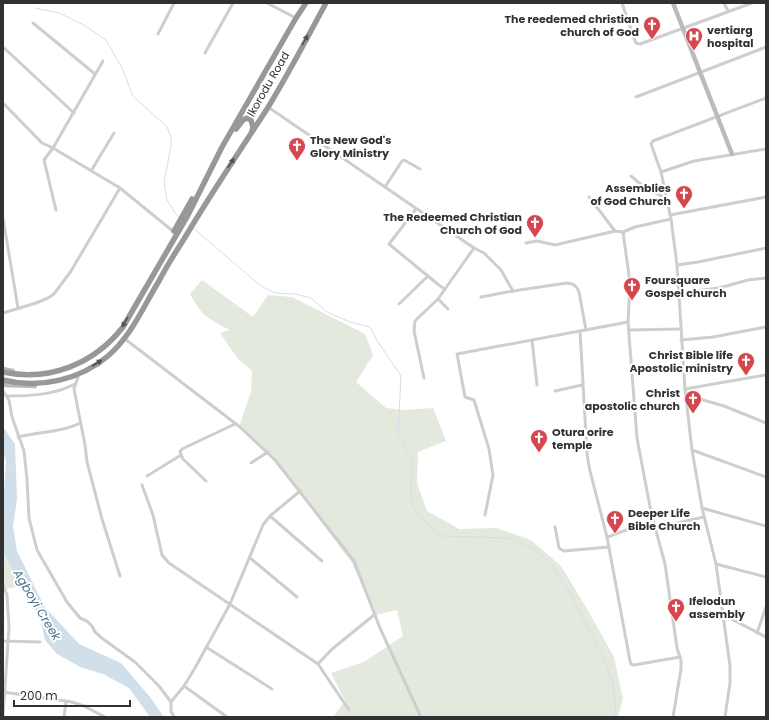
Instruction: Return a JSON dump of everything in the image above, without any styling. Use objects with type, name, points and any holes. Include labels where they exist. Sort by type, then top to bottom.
[{"type":"highway","name":"Ikorodu Road","points":[[3,372],[24,375],[48,374],[75,366],[101,350],[123,327],[222,147],[306,3]]},
{"type":"highway","name":"Ikorodu Road","points":[[3,380],[21,384],[36,384],[62,380],[79,374],[98,364],[124,340],[158,281],[224,174],[268,107],[326,3]]},
{"type":"highway","points":[[222,147],[243,120],[247,118],[252,122],[253,127],[251,133]]},
{"type":"street","points":[[205,53],[233,3]]},
{"type":"street","points":[[267,3],[296,18]]},
{"type":"street","points":[[622,3],[634,41],[638,44],[646,43],[752,3]]},
{"type":"street","points":[[673,3],[699,73],[732,154]]},
{"type":"street","points":[[724,3],[728,11]]},
{"type":"street","points":[[158,34],[172,4]]},
{"type":"street","points":[[33,23],[95,74]]},
{"type":"street","points":[[3,47],[74,113]]},
{"type":"street","points":[[636,97],[766,47]]},
{"type":"street","points":[[56,210],[44,160],[54,148],[103,61]]},
{"type":"street","points":[[725,717],[731,675],[716,564],[702,508],[692,450],[680,329],[677,265],[670,217],[661,172],[652,144],[653,141],[717,118],[766,98]]},
{"type":"street","points":[[3,103],[42,143],[54,148],[120,188],[177,229]]},
{"type":"street","points":[[268,107],[416,209],[474,248],[484,253],[501,270],[513,291]]},
{"type":"street","points":[[91,171],[114,132]]},
{"type":"street","points":[[661,172],[694,161],[766,149]]},
{"type":"street","points":[[385,187],[402,161],[404,160],[420,169]]},
{"type":"street","points":[[631,176],[645,188],[666,198]]},
{"type":"street","points":[[3,313],[42,301],[54,294],[71,271],[120,188]]},
{"type":"street","points":[[589,197],[615,231]]},
{"type":"street","points":[[526,243],[538,241],[555,245],[615,231],[622,232],[670,217],[766,197]]},
{"type":"street","points":[[416,209],[389,244],[445,289]]},
{"type":"street","points":[[3,218],[18,308]]},
{"type":"street","points":[[622,232],[630,283],[628,322],[637,438],[650,512],[665,564],[677,648],[680,657],[681,669],[673,717]]},
{"type":"street","points":[[424,378],[414,325],[418,318],[438,299],[474,248]]},
{"type":"street","points":[[677,265],[766,248]]},
{"type":"street","points":[[399,304],[428,276]]},
{"type":"street","points":[[678,293],[719,288],[748,280],[766,278]]},
{"type":"street","points":[[481,297],[566,283],[574,284],[579,292],[586,330]]},
{"type":"street","points":[[438,299],[448,309]]},
{"type":"street","points":[[485,515],[493,475],[489,449],[474,400],[465,397],[457,354],[628,322]]},
{"type":"street","points":[[681,340],[713,337],[766,327]]},
{"type":"street","points":[[629,330],[680,329]]},
{"type":"street","points":[[580,331],[582,385],[590,471],[607,537],[631,664],[634,665],[680,657]]},
{"type":"street","points":[[124,340],[235,424],[268,452],[300,491],[354,561],[374,615],[421,717]]},
{"type":"street","points":[[532,340],[537,385]]},
{"type":"street","name":"Ikorodu Road","points":[[3,368],[22,373],[48,374]]},
{"type":"street","points":[[79,374],[74,389],[87,462],[120,576]]},
{"type":"street","points":[[685,389],[766,375]]},
{"type":"street","name":"Ikorodu Road","points":[[3,385],[36,386],[62,380]]},
{"type":"street","points":[[7,396],[25,396],[56,392],[75,384]]},
{"type":"street","points":[[555,391],[582,385]]},
{"type":"street","points":[[3,392],[7,396],[18,437],[24,451],[30,518],[37,550],[64,597],[80,618],[87,621],[99,635],[135,662],[159,686],[172,702]]},
{"type":"street","points":[[686,395],[724,406],[766,423]]},
{"type":"street","points":[[18,437],[62,430],[80,423]]},
{"type":"street","points":[[206,481],[183,459],[180,451],[235,424]]},
{"type":"street","points":[[692,450],[766,477]]},
{"type":"street","points":[[251,463],[268,452]]},
{"type":"street","points":[[147,476],[181,454]]},
{"type":"street","points":[[142,485],[153,515],[162,554],[165,558],[176,568],[318,664],[349,710]]},
{"type":"street","points":[[174,717],[171,711],[172,702],[184,686],[230,604],[263,525],[270,516],[300,491]]},
{"type":"street","points":[[702,508],[766,526]]},
{"type":"street","points":[[270,516],[322,561]]},
{"type":"street","points":[[607,537],[637,527],[648,526],[655,528],[704,517]]},
{"type":"street","points":[[555,527],[559,548],[564,551],[609,547]]},
{"type":"street","points":[[250,558],[297,597]]},
{"type":"street","points":[[716,564],[766,577]]},
{"type":"street","points":[[3,585],[7,596],[8,607],[8,640],[3,717]]},
{"type":"street","points":[[757,633],[766,607]]},
{"type":"street","points":[[722,614],[766,637]]},
{"type":"street","points":[[318,664],[331,650],[374,615]]},
{"type":"street","points":[[3,641],[40,642]]},
{"type":"street","points":[[206,647],[272,690]]},
{"type":"street","points":[[184,686],[227,717]]},
{"type":"street","points":[[4,692],[84,706],[105,717]]},
{"type":"street","points":[[64,717],[66,702]]},
{"type":"shaded area","points":[[202,280],[253,317],[268,295],[292,297],[365,334],[373,355],[356,382],[386,408],[404,410],[433,408],[446,441],[418,452],[417,483],[427,511],[459,529],[496,528],[531,540],[561,566],[614,657],[623,699],[618,717],[333,717],[345,701],[331,673],[364,662],[403,636],[397,610],[375,615],[352,563],[271,455],[239,427],[251,392],[252,371],[237,358],[220,333],[230,330],[206,316],[190,294]]},
{"type":"shaded area","points":[[3,552],[20,586],[7,589],[3,583]]},
{"type":"water","name":"Agboyi Creek","points":[[3,427],[15,444],[17,499],[13,526],[17,551],[44,606],[79,644],[121,663],[150,697],[164,717],[150,717],[129,688],[103,674],[80,667],[57,654],[45,640],[40,617],[20,586],[3,552],[3,508],[6,461],[3,453]]},
{"type":"waterway","points":[[35,8],[59,13],[84,25],[106,40],[122,68],[133,96],[167,127],[171,137],[171,147],[164,181],[167,200],[179,217]]},
{"type":"waterway","points":[[193,228],[261,286],[275,293],[295,294],[311,298],[327,312],[350,322],[370,327],[376,339],[401,376],[398,434],[412,461],[412,505],[423,520],[442,536],[508,538],[533,548],[553,566],[571,595],[604,658],[613,684],[616,710],[614,717]]},
{"type":"place","name":"The reedemed christian church of God","points":[[652,40]]},
{"type":"place","name":"vertiarg hospital","points":[[694,51]]},
{"type":"place","name":"The New God's Glory Ministry","points":[[297,161]]},
{"type":"place","name":"Assemblies of God Church","points":[[684,209]]},
{"type":"place","name":"The Redeemed Christian Church Of God","points":[[535,238]]},
{"type":"place","name":"Foursquare Gospel church","points":[[632,301]]},
{"type":"place","name":"Christ Bible life Apostolic ministry","points":[[746,376]]},
{"type":"place","name":"Christ apostolic church","points":[[693,414]]},
{"type":"place","name":"Otura orire temple","points":[[539,453]]},
{"type":"place","name":"Deeper Life Bible Church","points":[[615,534]]},
{"type":"place","name":"Ifelodun assembly","points":[[676,622]]}]
